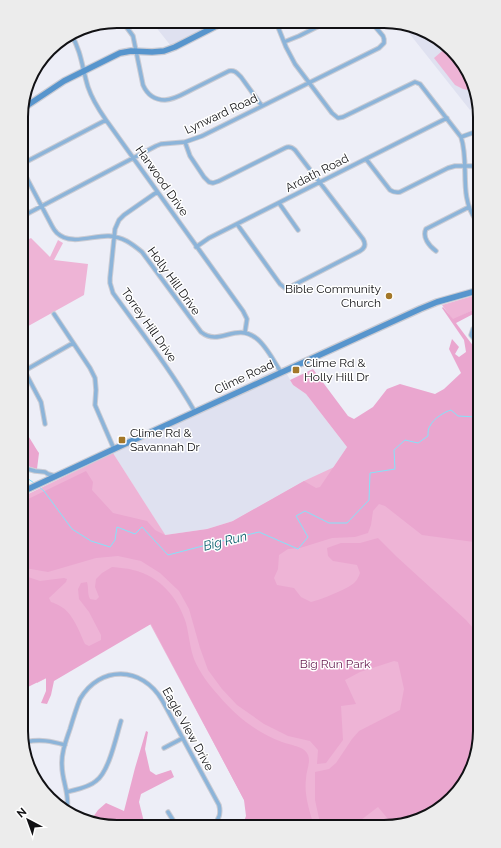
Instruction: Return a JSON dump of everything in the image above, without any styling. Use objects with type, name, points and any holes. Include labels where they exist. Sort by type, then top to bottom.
[{"type":"main road","points":[[29,105],[84,71],[120,53],[131,51],[158,52],[170,48],[212,28]]},
{"type":"main road","name":"Clime Road","points":[[28,490],[420,309],[437,302],[473,292]]},
{"type":"street","points":[[127,28],[133,36],[143,85],[155,98],[166,100],[177,97],[229,70],[233,70],[240,76],[262,106]]},
{"type":"street","points":[[278,28],[295,64],[332,113],[338,118],[343,117],[415,82],[420,84],[462,137],[464,145],[466,192],[469,207],[473,216]]},
{"type":"street","points":[[284,42],[315,28]]},
{"type":"street","name":"Lynward Road","points":[[28,213],[161,144],[185,142],[202,136],[381,47],[384,42],[383,38],[376,28]]},
{"type":"street","name":"Harwood Drive","points":[[74,39],[81,54],[88,88],[94,102],[243,311],[247,319],[245,332]]},
{"type":"street","name":"Ardath Road","points":[[196,246],[209,238],[447,118]]},
{"type":"street","points":[[28,161],[106,120]]},
{"type":"street","points":[[462,137],[473,133]]},
{"type":"street","points":[[185,142],[193,162],[204,177],[209,182],[213,183],[285,148],[290,147],[295,150],[363,238],[365,245],[360,251],[290,287],[285,288],[280,284],[237,224]]},
{"type":"street","points":[[366,159],[390,190],[396,193],[448,168],[455,166],[473,166]]},
{"type":"street","name":"Holly Hill Drive","points":[[28,181],[52,226],[58,234],[67,238],[77,239],[109,236],[130,242],[142,252],[197,329],[204,335],[213,338],[237,332],[245,332]]},
{"type":"street","name":"Torrey Hill Drive","points":[[157,192],[119,220],[115,229],[114,237],[110,278],[111,288],[195,412]]},
{"type":"street","points":[[278,203],[298,230]]},
{"type":"street","points":[[436,251],[432,248],[425,236],[424,232],[426,229],[429,226],[469,207]]},
{"type":"street","points":[[54,314],[95,378],[95,405],[114,449]]},
{"type":"street","points":[[245,332],[260,342],[281,372]]},
{"type":"street","points":[[28,369],[73,343]]},
{"type":"street","points":[[28,378],[41,402],[45,424]]},
{"type":"street","points":[[28,469],[45,472],[56,476]]},
{"type":"street","name":"Eagle View Drive","points":[[65,745],[77,706],[84,693],[93,684],[98,680],[120,674],[140,678],[155,689],[183,738],[219,805],[220,814],[217,820]]},
{"type":"street","points":[[67,792],[92,784],[104,773],[121,721]]},
{"type":"street","points":[[164,748],[183,738]]},
{"type":"street","points":[[29,742],[44,740],[65,745],[61,765],[67,792],[68,805]]},
{"type":"street","points":[[168,812],[173,820]]},
{"type":"shaded area","points":[[157,28],[207,28],[171,46]]},
{"type":"shaded area","points":[[407,31],[438,46],[455,63],[461,72],[470,94],[472,108],[470,110]]},
{"type":"shaded area","points":[[283,367],[293,385],[306,394],[347,447],[320,487],[304,481],[233,521],[207,529],[165,535],[109,447]]},
{"type":"green space","points":[[443,50],[447,54],[461,72],[469,90],[455,85],[434,58]]},
{"type":"green space","points":[[31,238],[50,257],[58,240],[63,243],[54,260],[88,264],[84,295],[28,326],[28,240]]},
{"type":"green space","points":[[473,296],[473,310],[453,320],[442,305]]},
{"type":"green space","name":"Big Run Park","points":[[443,307],[453,319],[473,310],[473,314],[456,323],[473,346],[473,542],[422,535],[385,506],[379,504],[373,511],[368,533],[355,537],[332,538],[300,548],[288,549],[279,555],[278,569],[274,578],[277,585],[294,588],[301,597],[311,602],[328,596],[352,584],[360,573],[357,565],[333,561],[328,556],[327,548],[341,543],[360,543],[378,538],[473,628],[473,737],[471,748],[464,770],[451,790],[438,802],[418,813],[407,817],[388,820],[378,807],[361,820],[319,820],[315,800],[315,772],[329,769],[336,763],[359,731],[400,710],[404,689],[398,662],[394,661],[360,672],[345,680],[356,704],[341,706],[343,740],[326,763],[317,764],[318,750],[310,741],[288,736],[264,724],[237,705],[222,689],[208,670],[189,609],[179,591],[160,573],[141,561],[118,556],[96,558],[48,572],[28,569],[28,499],[86,471],[93,482],[92,490],[113,513],[147,521],[155,530],[165,535],[207,529],[233,521],[304,481],[316,488],[320,487],[347,447],[306,394],[293,385],[290,380],[313,369],[348,416],[354,419],[373,407],[387,389],[400,384],[435,394],[444,389],[461,373],[449,349],[452,339],[459,347],[455,354],[459,357],[466,352],[464,340],[442,308]]},
{"type":"green space","name":"Big Run Park","points":[[473,384],[473,737],[468,760],[464,770],[451,790],[438,802],[418,813],[396,819],[255,820],[150,624],[37,683],[28,666],[28,494],[113,453],[180,558],[233,521],[304,481],[371,450]]},
{"type":"green space","points":[[28,436],[39,453],[37,469],[28,466]]},
{"type":"green space","points":[[112,567],[128,569],[152,577],[167,589],[183,614],[196,664],[215,692],[233,711],[255,729],[306,752],[309,758],[306,776],[307,801],[312,820],[244,820],[246,816],[244,800],[151,624],[54,681],[51,695],[47,704],[41,703],[46,691],[46,678],[28,687],[28,577],[40,581],[64,578],[67,579],[66,582],[49,598],[51,602],[57,604],[69,613],[85,644],[89,646],[101,640],[101,635],[89,612],[79,599],[78,589],[81,583],[87,582],[90,599],[96,600],[99,597],[95,587],[96,579]]},
{"type":"green space","points":[[146,731],[148,732],[145,749],[150,771],[156,775],[171,770],[174,777],[141,794],[139,802],[144,820],[117,820],[93,817],[106,803],[124,811]]},
{"type":"waterway","name":"Big Run","points":[[38,486],[44,491],[72,529],[91,541],[110,547],[115,540],[117,527],[135,534],[142,527],[168,555],[259,532],[298,549],[308,537],[296,516],[305,511],[329,523],[347,523],[369,500],[370,473],[395,469],[394,450],[405,440],[418,443],[428,436],[431,423],[442,414],[451,410],[458,416],[473,417]]},
{"type":"waterway","name":"Big Run","points":[[28,479],[34,483]]},
{"type":"place","name":"Bible Community Church","points":[[389,296]]},
{"type":"place","name":"Clime Rd & Holly Hill Dr","points":[[296,370]]},
{"type":"place","name":"Clime Rd & Savannah Dr","points":[[122,440]]}]
